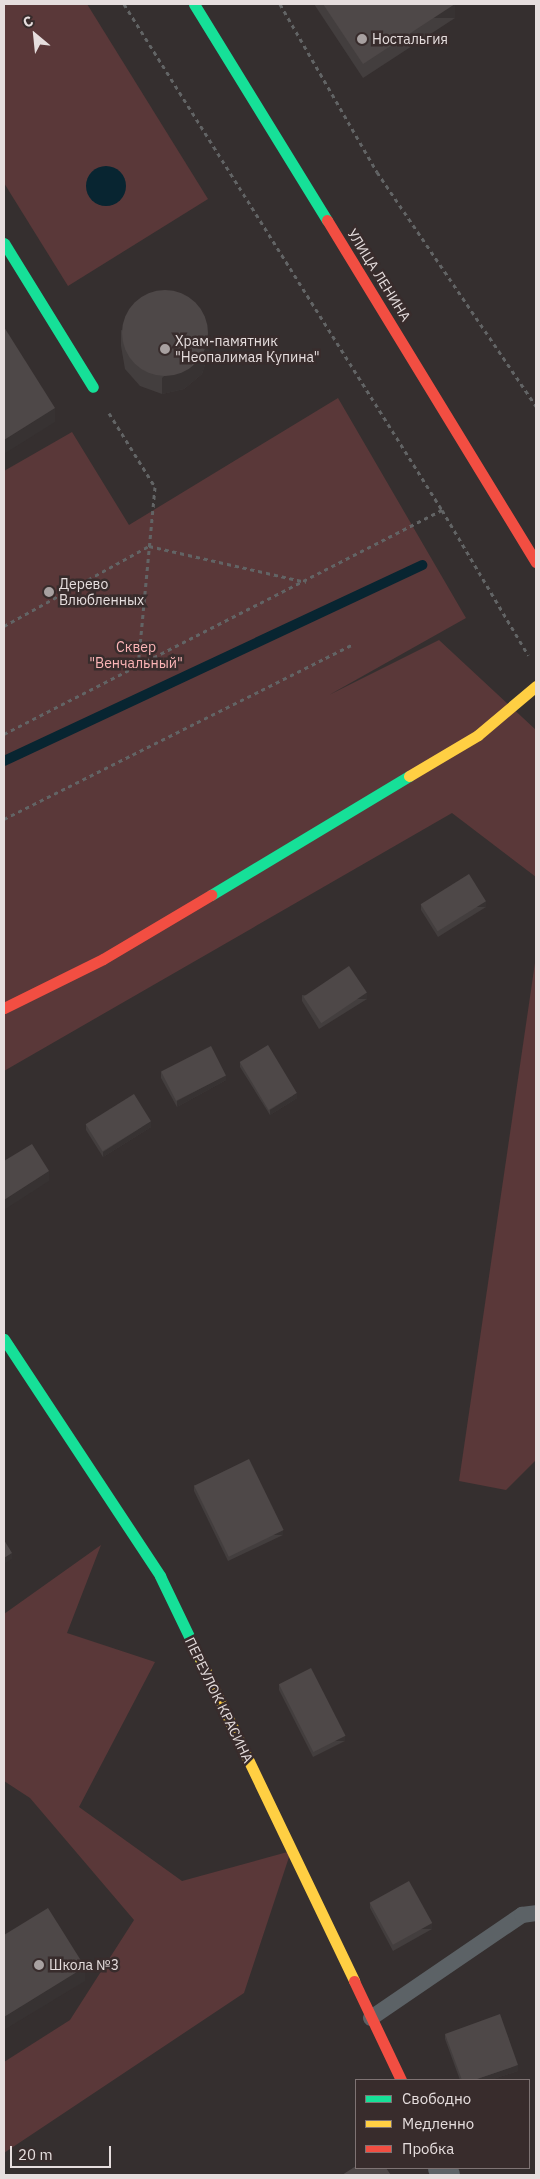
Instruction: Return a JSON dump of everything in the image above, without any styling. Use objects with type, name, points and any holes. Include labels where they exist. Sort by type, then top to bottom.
[{"type":"street","name":"УЛИЦА ЛЕНИНА","points":[[194,4],[536,562]]},
{"type":"street","points":[[4,243],[93,386]]},
{"type":"street","points":[[526,544],[536,551]]},
{"type":"street","points":[[4,1008],[103,959],[478,736],[536,686]]},
{"type":"street","name":"ПЕРЕУЛОК КРАСИНА","points":[[4,1339],[160,1576],[400,2079]]},
{"type":"lane","points":[[371,2018],[522,1915],[536,1913]]},
{"type":"path","points":[[124,4],[442,510],[531,660]]},
{"type":"path","points":[[280,4],[376,172],[536,406]]},
{"type":"path","points":[[93,386],[155,487],[138,667]]},
{"type":"path","points":[[4,734],[306,582],[442,510]]},
{"type":"path","points":[[4,626],[149,546],[306,582]]},
{"type":"path","points":[[4,819],[354,644]]},
{"type":"green space","points":[[4,4],[87,4],[208,199],[68,286],[4,183]]},
{"type":"green space","name":"Сквер \"Венчальный\"","points":[[338,398],[466,618],[329,695],[439,640],[536,730],[536,877],[452,813],[4,1071],[4,471],[72,432],[129,525]]},
{"type":"green space","points":[[536,956],[536,1460],[506,1490],[459,1481]]},
{"type":"green space","points":[[101,1545],[67,1633],[155,1662],[79,1807],[182,1881],[291,1851],[244,1993],[4,2153],[4,2062],[70,2020],[134,1920],[30,1798],[4,1781],[4,1614]]},
{"type":"water","points":[[110,166],[117,169],[123,175],[126,186],[125,194],[117,203],[110,206],[102,206],[95,203],[87,194],[86,182],[89,175],[98,167]]},
{"type":"building","points":[[323,4],[455,4],[363,64]]},
{"type":"building","name":"Храм-памятник \"Неопалимая Купина\"","points":[[157,290],[173,290],[182,293],[196,302],[205,316],[208,333],[205,350],[196,364],[182,373],[173,376],[157,376],[141,369],[129,357],[122,341],[122,325],[129,309],[141,297]]},
{"type":"building","points":[[4,327],[55,408],[4,440]]},
{"type":"building","points":[[469,874],[486,901],[438,931],[421,904]]},
{"type":"building","points":[[349,966],[367,993],[321,1023],[303,997]]},
{"type":"building","points":[[268,1045],[297,1093],[269,1110],[240,1062]]},
{"type":"building","points":[[211,1046],[226,1075],[176,1101],[161,1071]]},
{"type":"building","points":[[134,1094],[151,1121],[103,1151],[86,1124]]},
{"type":"building","points":[[32,1144],[49,1171],[4,1200],[4,1161]]},
{"type":"building","points":[[249,1459],[284,1530],[229,1557],[194,1486]]},
{"type":"building","points":[[4,1540],[12,1553],[4,1558]]},
{"type":"building","points":[[311,1668],[346,1736],[313,1752],[279,1684]]},
{"type":"building","points":[[409,1881],[432,1923],[393,1945],[370,1903]]},
{"type":"building","name":"Школа №3","points":[[48,1908],[85,1967],[4,2017],[4,1935]]},
{"type":"building","points":[[500,2014],[518,2065],[477,2079],[462,2079],[445,2034]]},
{"type":"building","points":[[355,2167],[355,2169],[387,2169],[391,2175],[342,2175]]},
{"type":"waterway","points":[[4,761],[422,565]]},
{"type":"traffic: fast","points":[[194,4],[327,220]]},
{"type":"traffic: fast","points":[[4,243],[93,387]]},
{"type":"traffic: fast","points":[[211,895],[409,776]]},
{"type":"traffic: fast","points":[[4,1339],[160,1576],[200,1659]]},
{"type":"traffic: slow","points":[[409,776],[478,735],[536,686]]},
{"type":"traffic: slow","points":[[200,1659],[354,1981]]},
{"type":"traffic: jam","points":[[327,220],[536,562]]},
{"type":"traffic: jam","points":[[4,1008],[103,959],[211,895]]},
{"type":"traffic: jam","points":[[354,1981],[401,2079]]},
{"type":"place","name":"Ностальгия","points":[[362,39]]},
{"type":"place","name":"Храм-памятник \"Неопалимая Купина\"","points":[[165,349]]},
{"type":"place","name":"Дерево Влюбленных","points":[[49,592]]},
{"type":"place","name":"Школа №3","points":[[39,1965]]}]
